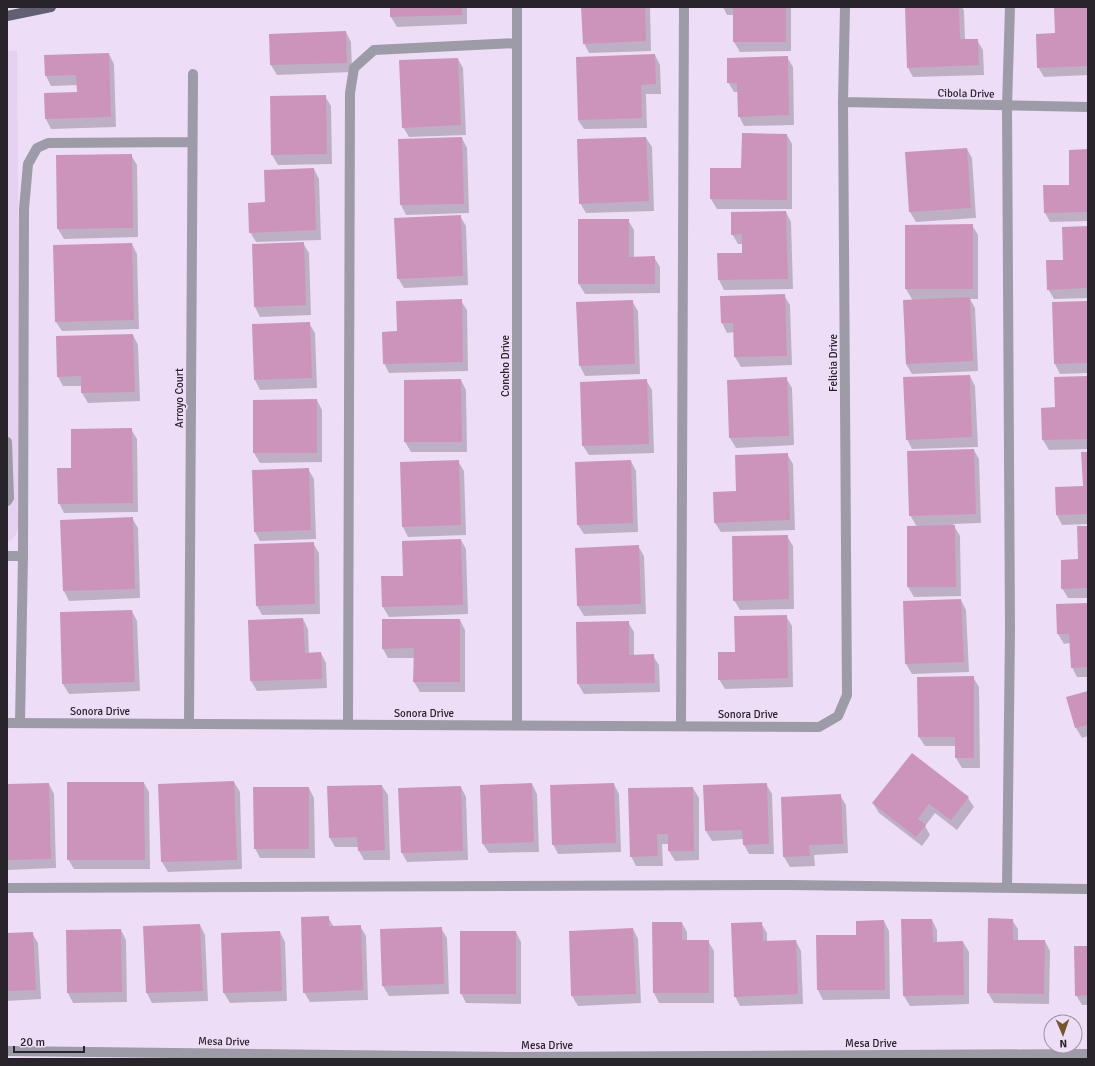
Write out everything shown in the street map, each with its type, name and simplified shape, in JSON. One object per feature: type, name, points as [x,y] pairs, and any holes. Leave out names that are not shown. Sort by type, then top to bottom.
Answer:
[{"type":"main road","points":[[7,16],[52,7]]},
{"type":"street","name":"Concho Drive","points":[[517,7],[517,726]]},
{"type":"street","points":[[682,726],[684,7]]},
{"type":"street","name":"Felicia Drive","points":[[838,716],[847,695],[843,102],[845,7]]},
{"type":"street","points":[[1007,888],[1011,499],[1007,106],[1010,7]]},
{"type":"street","points":[[348,724],[350,94],[354,68],[374,50],[517,43]]},
{"type":"street","name":"Arroyo Court","points":[[189,723],[193,74]]},
{"type":"street","name":"Cibola Drive","points":[[843,102],[1088,107]]},
{"type":"street","points":[[20,723],[23,556],[24,209],[28,164],[38,148],[48,143],[192,142]]},
{"type":"street","points":[[7,442],[9,498],[7,501]]},
{"type":"street","points":[[7,556],[23,556]]},
{"type":"street","name":"Sonora Drive","points":[[7,723],[819,727],[838,716]]},
{"type":"street","points":[[7,888],[790,885],[1088,889]]},
{"type":"street","name":"Mesa Drive","points":[[7,1051],[517,1058],[1088,1054]]},
{"type":"shaded area","points":[[17,50],[21,522],[14,538],[7,542],[7,51]]},
{"type":"building","points":[[390,7],[462,7],[462,15],[390,17]]},
{"type":"building","points":[[581,7],[645,7],[646,41],[583,44]]},
{"type":"building","points":[[733,7],[786,7],[786,42],[733,42]]},
{"type":"building","points":[[905,7],[959,7],[960,39],[978,39],[979,65],[907,68]]},
{"type":"building","points":[[1054,7],[1088,7],[1088,66],[1037,68],[1036,34],[1055,33]]},
{"type":"building","points":[[346,31],[347,63],[270,65],[269,34]]},
{"type":"building","points":[[109,53],[111,117],[45,119],[44,93],[77,92],[76,75],[45,76],[44,55]]},
{"type":"building","points":[[655,54],[656,84],[641,85],[642,118],[578,120],[576,57]]},
{"type":"building","points":[[788,56],[789,115],[738,117],[737,83],[727,83],[727,58]]},
{"type":"building","points":[[458,58],[461,125],[402,128],[399,60]]},
{"type":"building","points":[[326,95],[327,154],[271,155],[270,96]]},
{"type":"building","points":[[742,133],[787,134],[787,200],[710,199],[710,168],[741,168]]},
{"type":"building","points":[[462,137],[464,204],[400,205],[398,139]]},
{"type":"building","points":[[646,137],[649,201],[579,204],[577,139]]},
{"type":"building","points":[[967,148],[971,208],[909,212],[905,152]]},
{"type":"building","points":[[1088,149],[1088,212],[1044,213],[1043,185],[1069,185],[1069,150]]},
{"type":"building","points":[[132,154],[133,228],[57,229],[56,155]]},
{"type":"building","points":[[314,168],[316,230],[249,233],[248,203],[265,202],[264,170]]},
{"type":"building","points":[[786,211],[788,279],[718,280],[717,253],[742,253],[742,234],[731,235],[731,212]]},
{"type":"building","points":[[461,215],[463,276],[397,279],[394,218]]},
{"type":"building","points":[[578,219],[629,219],[629,257],[655,256],[655,284],[578,284]]},
{"type":"building","points":[[973,224],[973,289],[905,289],[905,225]]},
{"type":"building","points":[[1088,226],[1088,288],[1047,290],[1046,260],[1063,260],[1062,227]]},
{"type":"building","points":[[304,242],[306,305],[254,307],[252,244]]},
{"type":"building","points":[[132,243],[134,320],[55,322],[53,245]]},
{"type":"building","points":[[785,294],[787,356],[734,357],[733,323],[721,323],[720,296]]},
{"type":"building","points":[[970,297],[973,361],[906,364],[903,300]]},
{"type":"building","points":[[462,299],[463,362],[383,364],[382,332],[397,331],[396,301]]},
{"type":"building","points":[[633,300],[635,364],[579,366],[576,302]]},
{"type":"building","points":[[1088,301],[1088,363],[1054,364],[1052,302]]},
{"type":"building","points":[[310,322],[312,378],[254,380],[252,324]]},
{"type":"building","points":[[133,334],[135,392],[81,393],[81,376],[57,377],[56,336]]},
{"type":"building","points":[[970,375],[972,437],[906,440],[903,377]]},
{"type":"building","points":[[1088,376],[1088,439],[1042,440],[1041,408],[1055,407],[1054,377]]},
{"type":"building","points":[[787,377],[789,436],[729,438],[727,380]]},
{"type":"building","points":[[461,379],[462,442],[404,442],[404,380]]},
{"type":"building","points":[[647,379],[649,444],[582,446],[580,382]]},
{"type":"building","points":[[317,399],[317,453],[253,453],[253,400]]},
{"type":"building","points":[[132,428],[133,503],[58,504],[57,468],[71,468],[71,429]]},
{"type":"building","points":[[974,449],[976,514],[909,516],[907,451]]},
{"type":"building","points":[[1081,452],[1088,452],[1088,514],[1056,515],[1055,487],[1083,486]]},
{"type":"building","points":[[788,453],[790,520],[714,523],[713,492],[736,491],[735,455]]},
{"type":"building","points":[[459,460],[461,525],[402,527],[400,462]]},
{"type":"building","points":[[631,460],[633,523],[577,525],[575,462]]},
{"type":"building","points":[[309,468],[311,530],[254,532],[252,470]]},
{"type":"building","points":[[133,517],[135,589],[63,591],[60,520]]},
{"type":"building","points":[[955,525],[956,587],[907,587],[907,526]]},
{"type":"building","points":[[1077,526],[1088,526],[1088,588],[1061,589],[1061,560],[1078,559]]},
{"type":"building","points":[[788,535],[789,599],[733,601],[732,536]]},
{"type":"building","points":[[461,539],[463,605],[382,607],[381,576],[403,576],[402,541]]},
{"type":"building","points":[[314,542],[315,604],[256,606],[254,544]]},
{"type":"building","points":[[639,545],[641,604],[577,606],[575,548]]},
{"type":"building","points":[[961,599],[964,662],[905,664],[903,601]]},
{"type":"building","points":[[1088,603],[1088,667],[1071,668],[1069,634],[1057,634],[1056,604]]},
{"type":"building","points":[[132,610],[135,682],[62,684],[60,612]]},
{"type":"building","points":[[787,615],[788,678],[718,680],[718,652],[735,652],[734,616]]},
{"type":"building","points":[[303,618],[305,653],[321,652],[322,679],[250,681],[248,620]]},
{"type":"building","points":[[382,619],[460,619],[460,682],[413,682],[414,648],[382,649]]},
{"type":"building","points":[[629,621],[629,655],[654,654],[655,683],[577,684],[576,622]]},
{"type":"building","points":[[974,676],[974,758],[955,758],[955,737],[918,737],[917,677]]},
{"type":"building","points":[[1088,691],[1088,725],[1075,728],[1066,697]]},
{"type":"building","points":[[912,753],[969,797],[951,820],[929,804],[918,819],[926,825],[916,837],[872,803]]},
{"type":"building","points":[[234,781],[237,860],[161,862],[158,784]]},
{"type":"building","points":[[67,782],[144,782],[145,860],[67,860]]},
{"type":"building","points":[[49,783],[51,859],[7,860],[7,784]]},
{"type":"building","points":[[532,783],[534,842],[482,844],[480,785]]},
{"type":"building","points":[[614,783],[616,843],[552,845],[550,785]]},
{"type":"building","points":[[767,783],[769,844],[743,845],[742,830],[705,831],[703,785]]},
{"type":"building","points":[[382,785],[385,850],[358,851],[357,837],[329,838],[327,786]]},
{"type":"building","points":[[461,786],[463,851],[401,853],[398,788]]},
{"type":"building","points":[[253,787],[309,787],[309,849],[254,849]]},
{"type":"building","points":[[693,787],[694,851],[668,851],[668,834],[657,834],[658,856],[630,857],[628,788]]},
{"type":"building","points":[[841,794],[843,844],[809,845],[810,856],[783,857],[781,797]]},
{"type":"building","points":[[329,916],[329,926],[361,925],[363,990],[303,993],[301,917]]},
{"type":"building","points":[[988,918],[1013,919],[1013,940],[1045,940],[1044,994],[987,993]]},
{"type":"building","points":[[901,919],[932,919],[933,942],[963,941],[964,995],[903,996]]},
{"type":"building","points":[[884,920],[885,990],[817,990],[816,935],[856,935],[856,921]]},
{"type":"building","points":[[652,922],[682,922],[682,940],[709,940],[709,993],[653,993]]},
{"type":"building","points":[[762,922],[763,941],[796,940],[798,994],[734,997],[731,923]]},
{"type":"building","points":[[200,924],[203,991],[146,993],[143,926]]},
{"type":"building","points":[[442,927],[444,984],[382,986],[380,929]]},
{"type":"building","points":[[633,928],[636,994],[571,996],[569,931]]},
{"type":"building","points":[[121,929],[122,992],[67,993],[66,930]]},
{"type":"building","points":[[280,931],[282,991],[223,993],[221,933]]},
{"type":"building","points":[[460,931],[516,931],[516,994],[460,994]]},
{"type":"building","points":[[33,932],[36,990],[7,991],[7,933]]},
{"type":"building","points":[[1074,946],[1088,946],[1088,995],[1075,996]]}]
